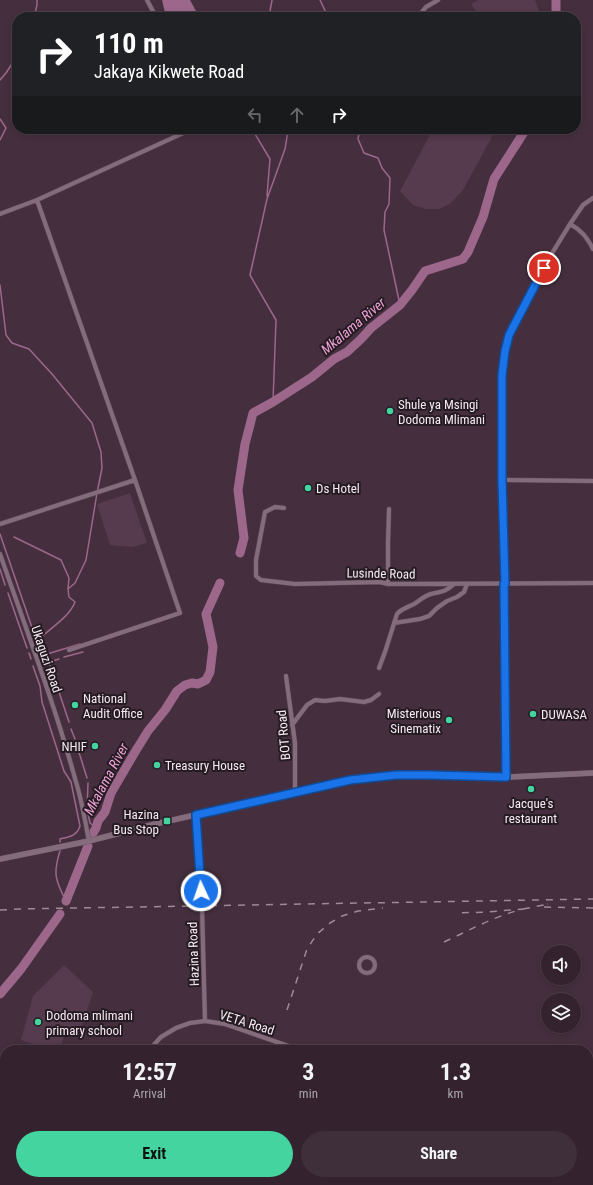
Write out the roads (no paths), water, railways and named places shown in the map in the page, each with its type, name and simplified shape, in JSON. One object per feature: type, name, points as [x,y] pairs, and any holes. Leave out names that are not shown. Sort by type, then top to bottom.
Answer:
[{"type":"main road","points":[[0,859],[89,841],[350,780],[396,775],[506,777],[593,773]]},
{"type":"street","points":[[147,0],[153,12]]},
{"type":"street","points":[[422,12],[426,7],[438,0]]},
{"type":"street","points":[[0,214],[37,200],[169,141],[180,134]]},
{"type":"street","points":[[506,777],[502,480],[502,375],[505,351],[509,335],[551,255],[583,205],[593,198]]},
{"type":"street","points":[[37,200],[180,613],[69,650]]},
{"type":"street","points":[[570,224],[579,229],[589,241],[593,250]]},
{"type":"street","points":[[0,524],[135,480]]},
{"type":"street","points":[[502,480],[593,481]]},
{"type":"street","name":"Lusinde Road","points":[[284,508],[274,507],[265,512],[256,560],[256,576],[261,580],[295,584],[380,582],[388,584],[593,583]]},
{"type":"street","points":[[388,584],[389,509]]},
{"type":"street","name":"Ukaguzi Road","points":[[0,554],[65,744],[77,783],[89,841]]},
{"type":"street","points":[[379,668],[397,614],[430,594],[447,590],[454,584]]},
{"type":"street","points":[[394,623],[429,616],[447,601],[464,592],[467,584]]},
{"type":"street","name":"BOT Road","points":[[286,676],[295,743],[295,793]]},
{"type":"street","points":[[292,725],[307,705],[315,700],[325,701],[340,699],[364,702],[371,700],[379,694]]},
{"type":"street","name":"Hazina Road","points":[[196,815],[202,906],[205,1021]]},
{"type":"street","name":"VETA Road","points":[[154,1045],[161,1037],[176,1028],[190,1023],[205,1021],[225,1024],[286,1045]]},
{"type":"waterway","points":[[35,12],[37,0]]},
{"type":"waterway","points":[[270,12],[272,0]]},
{"type":"waterway","points":[[320,0],[326,12]]},
{"type":"waterway","name":"Mkalama River","points":[[556,0],[556,12]]},
{"type":"waterway","points":[[0,80],[12,64]]},
{"type":"waterway","points":[[0,119],[6,128],[0,140]]},
{"type":"waterway","points":[[255,134],[270,159],[267,196]]},
{"type":"waterway","points":[[273,402],[276,320],[250,275],[267,199],[285,149],[288,134]]},
{"type":"waterway","points":[[359,134],[358,139],[364,153],[378,158],[382,168],[390,178],[389,204],[385,212],[384,230],[400,305]]},
{"type":"waterway","name":"Mkalama River","points":[[240,553],[244,538],[238,490],[245,444],[253,413],[312,377],[334,359],[347,352],[371,328],[400,305],[425,271],[463,259],[468,252],[483,217],[494,179],[523,134]]},
{"type":"waterway","points":[[0,285],[6,335],[12,343],[29,349],[52,374],[92,423],[101,452],[102,468],[86,560],[75,583],[68,589],[69,597],[75,602],[65,617],[40,638],[44,655]]},
{"type":"waterway","points":[[0,534],[38,645],[43,654]]},
{"type":"waterway","points":[[14,537],[61,560],[69,578],[68,589]]},
{"type":"waterway","points":[[0,569],[5,585]]},
{"type":"waterway","name":"Mkalama River","points":[[93,833],[98,821],[105,812],[111,793],[135,752],[148,731],[165,710],[177,691],[185,685],[192,683],[198,684],[206,680],[210,672],[213,647],[206,614],[220,583]]},
{"type":"waterway","points":[[8,593],[27,648]]},
{"type":"waterway","points":[[44,655],[80,644]]},
{"type":"waterway","points":[[64,657],[83,652]]},
{"type":"waterway","points":[[29,653],[31,659]]},
{"type":"waterway","points":[[53,677],[49,662],[59,659]]},
{"type":"waterway","points":[[33,666],[40,686],[42,702],[64,771],[71,782],[80,826],[75,834],[60,839],[60,842]]},
{"type":"waterway","points":[[56,683],[69,722]]},
{"type":"waterway","points":[[71,729],[75,739]]},
{"type":"waterway","points":[[77,746],[87,778]]},
{"type":"waterway","points":[[88,783],[87,809],[90,823],[96,828]]},
{"type":"waterway","name":"Mkalama River","points":[[66,901],[88,846]]},
{"type":"waterway","points":[[60,851],[56,865],[56,876],[57,882],[66,901]]},
{"type":"waterway","name":"Mkalama River","points":[[0,994],[21,969],[60,914]]},
{"type":"railway","points":[[0,910],[593,899]]},
{"type":"railway","points":[[523,909],[549,904],[547,904]]},
{"type":"railway","points":[[544,907],[593,908]]},
{"type":"railway","points":[[287,1010],[307,949],[317,934],[330,923],[342,916],[358,911],[383,908]]},
{"type":"railway","points":[[444,942],[493,919],[523,909],[458,913]]},
{"type":"place","name":"Shule ya Msingi Dodoma Mlimani","points":[[390,411]]},
{"type":"place","name":"Ds Hotel","points":[[308,488]]},
{"type":"place","name":"National Audit Office","points":[[75,705]]},
{"type":"place","name":"DUWASA","points":[[533,714]]},
{"type":"place","name":"Misterious Sinematix","points":[[449,720]]},
{"type":"place","name":"NHIF","points":[[95,746]]},
{"type":"place","name":"Treasury House","points":[[157,765]]},
{"type":"place","name":"Jacque's restaurant","points":[[531,789]]},
{"type":"place","name":"Hazina Bus Stop","points":[[167,821]]},
{"type":"place","name":"Dodoma mlimani primary school","points":[[38,1022]]}]
